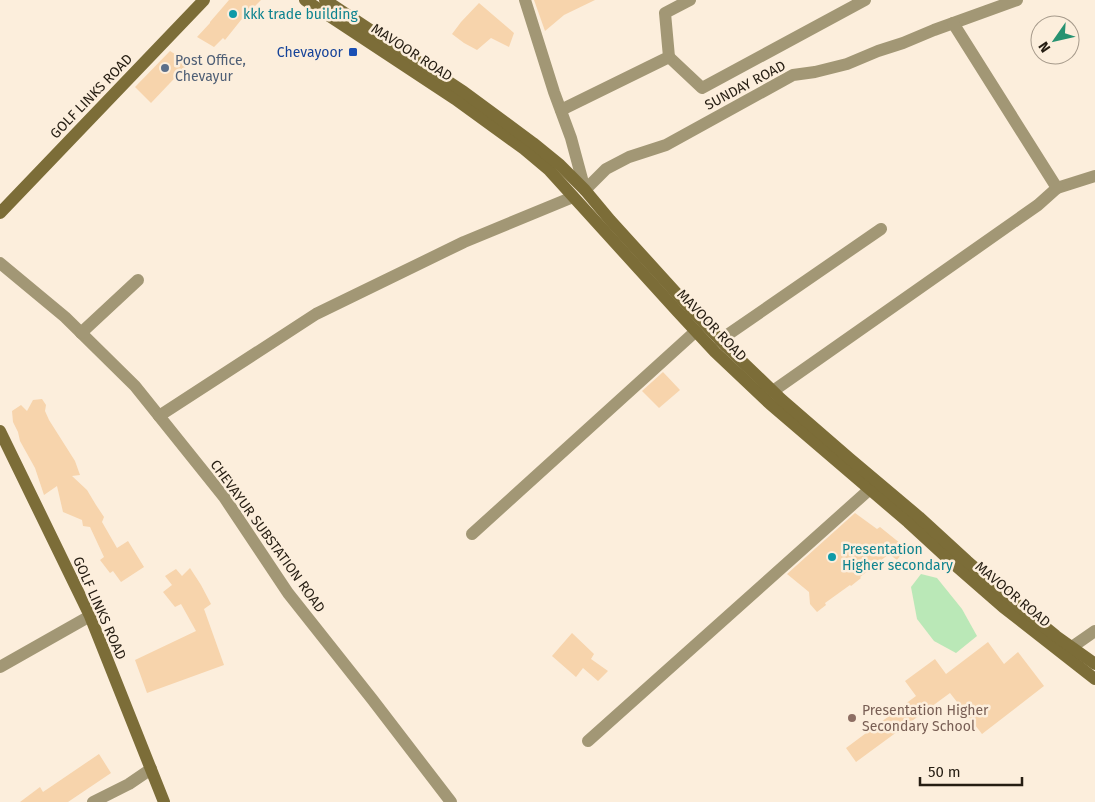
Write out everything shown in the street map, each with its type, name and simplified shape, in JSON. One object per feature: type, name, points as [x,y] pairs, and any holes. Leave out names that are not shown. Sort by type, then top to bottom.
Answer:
[{"type":"main road","name":"GOLF LINKS ROAD","points":[[0,213],[204,0]]},
{"type":"main road","name":"MAVOOR ROAD","points":[[305,0],[455,99],[549,170],[696,331],[770,404],[870,489],[1003,607],[1095,679]]},
{"type":"main road","name":"MAVOOR ROAD","points":[[325,0],[464,92],[560,165],[585,190],[616,227],[720,340],[773,391],[1013,601],[1095,664]]},
{"type":"main road","name":"GOLF LINKS ROAD","points":[[0,431],[90,616],[164,802]]},
{"type":"street","points":[[525,0],[571,138],[585,190]]},
{"type":"street","points":[[690,0],[665,13],[669,57],[702,88],[865,0]]},
{"type":"street","name":"SUNDAY ROAD","points":[[585,190],[606,169],[630,157],[666,145],[792,74],[815,72],[847,64],[878,50],[903,43],[1016,0]]},
{"type":"street","points":[[953,23],[1057,188]]},
{"type":"street","points":[[561,110],[669,57]]},
{"type":"street","points":[[773,391],[1038,205],[1057,188],[1095,176]]},
{"type":"street","points":[[159,416],[316,314],[464,242],[573,197]]},
{"type":"street","points":[[720,340],[881,229]]},
{"type":"street","name":"CHEVAYUR SUBSTATION ROAD","points":[[0,263],[65,317],[134,386],[224,496],[288,593],[451,802]]},
{"type":"street","points":[[81,333],[138,280]]},
{"type":"street","points":[[472,534],[696,331]]},
{"type":"street","points":[[588,741],[870,489]]},
{"type":"street","points":[[0,667],[90,616]]},
{"type":"street","points":[[1072,647],[1095,631]]},
{"type":"street","points":[[93,802],[128,784],[151,769]]},
{"type":"green space","points":[[921,574],[937,578],[962,609],[977,636],[956,653],[934,641],[917,619],[911,587]]},
{"type":"building","name":"kkk trade building","points":[[229,0],[261,0],[225,40],[223,38],[214,47],[197,37]]},
{"type":"building","points":[[534,0],[595,0],[564,15],[545,31]]},
{"type":"building","points":[[479,3],[514,33],[509,47],[491,38],[477,50],[452,34]]},
{"type":"building","points":[[170,51],[189,63],[151,103],[135,87]]},
{"type":"building","points":[[663,372],[680,390],[659,408],[642,391]]},
{"type":"building","points":[[42,399],[46,405],[45,411],[49,420],[75,461],[80,475],[72,476],[87,490],[104,517],[102,522],[117,548],[128,541],[144,567],[121,582],[113,571],[110,573],[100,560],[104,557],[90,527],[83,526],[82,520],[63,512],[57,486],[44,495],[35,468],[20,441],[13,422],[12,411],[21,405],[27,411],[33,400]]},
{"type":"building","name":"Presentation Higher secondary","points":[[855,513],[877,529],[880,527],[906,548],[897,560],[889,554],[851,586],[825,603],[826,605],[817,612],[810,604],[809,592],[787,574]]},
{"type":"building","points":[[190,568],[211,604],[204,609],[224,665],[147,693],[135,660],[196,631],[181,604],[175,607],[163,592],[172,585],[165,576],[176,569],[182,576]]},
{"type":"building","points":[[572,633],[594,654],[591,659],[608,671],[598,681],[583,668],[576,677],[552,656]]},
{"type":"building","points":[[988,642],[1004,664],[1018,652],[1044,686],[982,734],[950,693],[856,762],[846,748],[916,696],[905,681],[935,659],[946,674]]},
{"type":"building","points":[[99,754],[111,773],[68,802],[20,802],[40,787],[43,792]]},
{"type":"place","name":"kkk trade building","points":[[233,14]]},
{"type":"place","name":"Chevayoor","points":[[353,52]]},
{"type":"place","name":"Post Office, Chevayur","points":[[165,68]]},
{"type":"place","name":"Presentation Higher secondary","points":[[832,557]]},
{"type":"place","name":"Presentation Higher Secondary School","points":[[852,718]]}]
